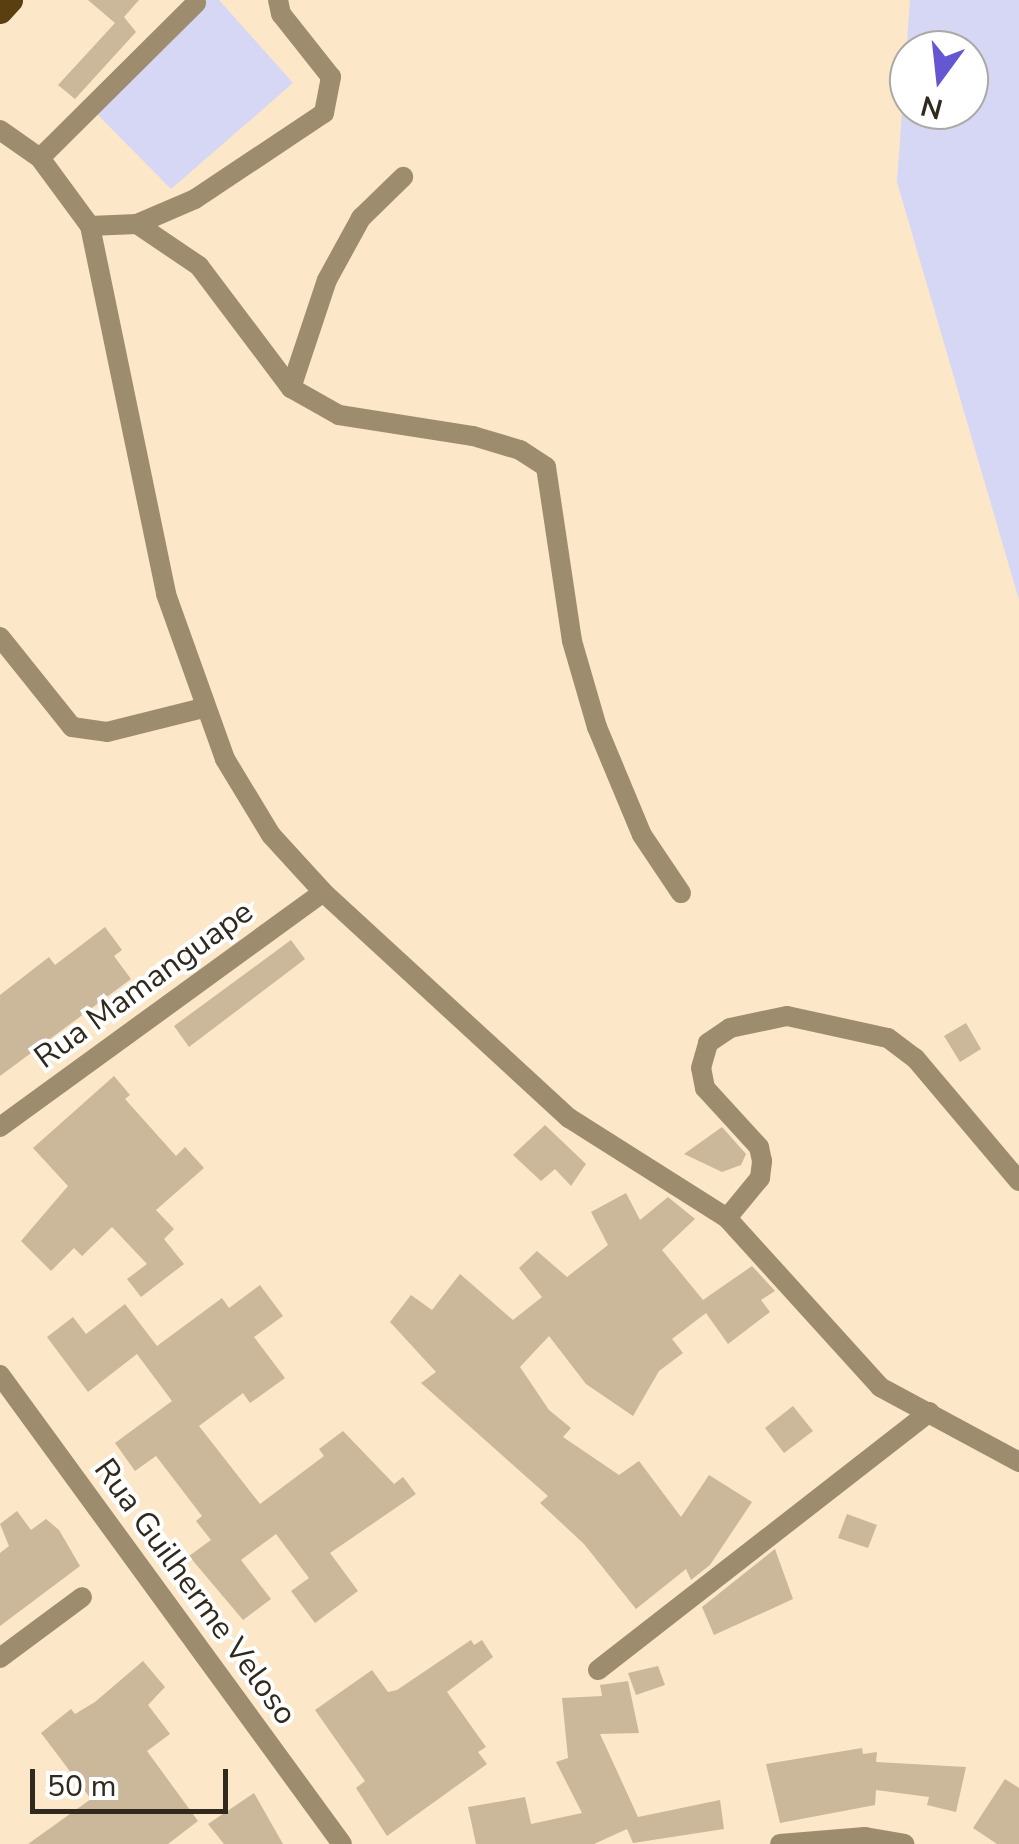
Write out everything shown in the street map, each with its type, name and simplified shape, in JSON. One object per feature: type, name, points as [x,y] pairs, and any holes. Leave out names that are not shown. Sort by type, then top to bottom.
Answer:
[{"type":"main road","points":[[0,11],[10,0]]},
{"type":"street","points":[[90,226],[137,224],[195,199],[324,113],[331,77],[281,14],[278,0]]},
{"type":"street","points":[[40,158],[196,4]]},
{"type":"street","points":[[0,130],[40,158],[90,226],[129,436],[166,594],[224,760],[271,835],[323,892],[569,1118],[727,1218],[768,1258],[849,1359],[880,1387],[1019,1462]]},
{"type":"street","points":[[291,388],[327,280],[361,218],[403,177]]},
{"type":"street","points":[[137,224],[199,266],[291,388],[339,416],[474,436],[520,450],[546,467],[572,640],[596,728],[642,835],[682,893]]},
{"type":"street","points":[[0,637],[72,727],[107,732],[203,708]]},
{"type":"street","name":"Rua Mamanguape","points":[[0,1127],[323,892]]},
{"type":"street","points":[[727,1218],[760,1178],[762,1161],[759,1147],[706,1088],[701,1068],[708,1043],[730,1028],[787,1016],[888,1038],[915,1058],[1019,1181]]},
{"type":"street","name":"Rua Guilherme Veloso","points":[[0,1375],[342,1844]]},
{"type":"street","points":[[598,1670],[929,1412]]},
{"type":"street","points":[[0,1658],[82,1598]]},
{"type":"street","points":[[780,1844],[865,1836],[904,1844]]},
{"type":"shaded area","points":[[206,0],[219,0],[293,83],[171,189],[95,112]]},
{"type":"shaded area","points":[[910,0],[1019,0],[1019,600],[897,182],[901,130],[989,130],[989,30],[908,30]]},
{"type":"building","points":[[88,0],[139,0],[124,17],[136,32],[75,99],[58,85],[115,23]]},
{"type":"building","points":[[105,927],[122,950],[114,956],[131,979],[0,1076],[0,995],[49,957],[55,965]]},
{"type":"building","points":[[291,940],[305,959],[189,1047],[174,1026]]},
{"type":"building","points":[[966,1023],[981,1049],[960,1062],[944,1036]]},
{"type":"building","points":[[114,1076],[130,1095],[125,1099],[176,1156],[185,1147],[204,1168],[156,1210],[174,1229],[164,1239],[184,1264],[141,1297],[127,1279],[147,1264],[112,1227],[82,1256],[74,1248],[51,1271],[21,1241],[68,1186],[33,1148]]},
{"type":"building","points":[[545,1125],[586,1164],[571,1186],[555,1169],[541,1181],[513,1155]]},
{"type":"building","points":[[722,1127],[746,1154],[741,1165],[722,1172],[684,1154]]},
{"type":"building","points":[[626,1193],[640,1220],[668,1197],[695,1219],[662,1250],[703,1300],[752,1266],[775,1291],[761,1300],[770,1312],[728,1344],[706,1313],[672,1339],[683,1353],[659,1371],[633,1416],[586,1384],[549,1336],[520,1367],[549,1410],[571,1428],[563,1437],[619,1475],[639,1461],[681,1517],[709,1475],[752,1502],[710,1565],[691,1580],[686,1569],[636,1609],[584,1544],[540,1503],[548,1496],[421,1383],[436,1372],[390,1322],[411,1295],[432,1310],[460,1274],[513,1320],[542,1297],[519,1268],[537,1251],[567,1277],[608,1245],[591,1212]]},
{"type":"building","points":[[260,1285],[283,1316],[254,1337],[285,1378],[250,1403],[243,1393],[199,1426],[260,1504],[324,1456],[319,1449],[343,1431],[394,1484],[403,1477],[416,1494],[330,1553],[358,1591],[315,1623],[291,1591],[309,1578],[276,1534],[241,1560],[271,1599],[243,1620],[189,1556],[211,1540],[196,1521],[202,1516],[156,1456],[135,1471],[115,1443],[172,1401],[137,1354],[88,1392],[47,1337],[73,1317],[86,1334],[125,1304],[157,1346],[222,1298],[229,1308]]},
{"type":"building","points":[[793,1406],[813,1431],[784,1453],[765,1428]]},
{"type":"building","points":[[17,1511],[31,1530],[46,1519],[59,1530],[80,1566],[0,1626],[0,1553],[9,1546],[0,1524]]},
{"type":"building","points":[[847,1514],[877,1525],[868,1548],[838,1538]]},
{"type":"building","points":[[775,1549],[793,1599],[714,1635],[702,1607]]},
{"type":"building","points":[[471,1640],[474,1645],[482,1640],[493,1657],[447,1692],[486,1747],[478,1752],[487,1764],[387,1836],[356,1788],[365,1781],[315,1710],[372,1670],[388,1692],[397,1690]]},
{"type":"building","points":[[143,1661],[165,1687],[148,1705],[170,1734],[147,1751],[198,1821],[168,1844],[28,1844],[91,1799],[41,1733],[71,1709],[75,1714],[95,1702]]},
{"type":"building","points":[[658,1666],[665,1685],[636,1695],[628,1673]]},
{"type":"building","points":[[628,1681],[639,1733],[600,1734],[638,1817],[720,1800],[724,1829],[633,1843],[627,1829],[594,1844],[476,1844],[468,1807],[525,1797],[531,1824],[582,1813],[556,1762],[568,1758],[562,1698],[602,1696],[600,1685]]},
{"type":"building","points":[[862,1748],[863,1754],[877,1752],[876,1762],[966,1767],[956,1812],[927,1805],[929,1797],[876,1790],[875,1805],[780,1823],[766,1764]]},
{"type":"building","points":[[1005,1779],[1019,1788],[1019,1844],[997,1844],[973,1828]]},
{"type":"building","points":[[254,1793],[283,1844],[224,1844],[208,1824]]}]
